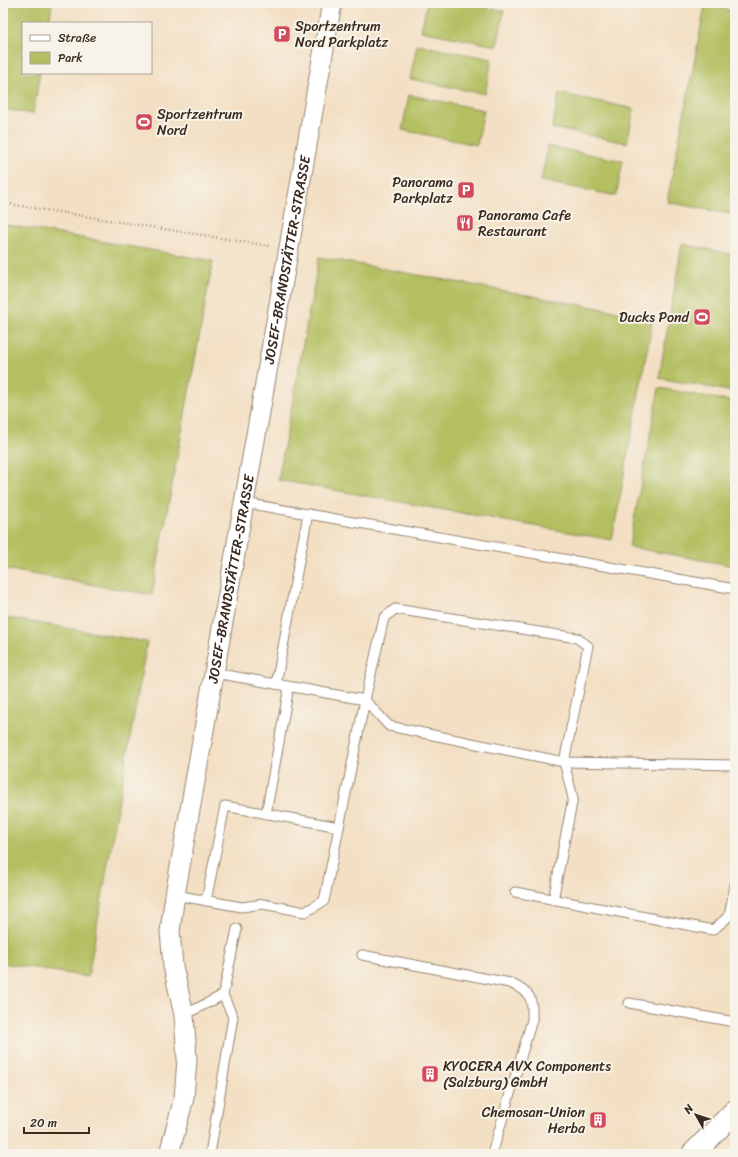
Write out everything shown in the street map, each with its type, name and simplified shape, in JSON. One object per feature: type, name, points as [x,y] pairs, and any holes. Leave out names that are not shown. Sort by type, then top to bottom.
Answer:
[{"type":"street","name":"JOSEF-BRANDSTÄTTER-STRASSE","points":[[169,1154],[184,1098],[187,1059],[184,1015],[173,966],[170,931],[175,895],[245,503],[287,249],[332,3]]},
{"type":"street","points":[[693,1154],[735,1111]]},
{"type":"lane","points":[[245,503],[735,589]]},
{"type":"lane","points":[[276,684],[308,514]]},
{"type":"lane","points":[[175,895],[242,908],[263,904],[305,912],[324,901],[365,700],[384,618],[395,609],[577,638],[588,646],[564,762],[574,798],[553,900]]},
{"type":"lane","points":[[215,673],[365,700],[389,726],[564,762],[735,765]]},
{"type":"lane","points":[[266,814],[290,686]]},
{"type":"lane","points":[[206,901],[225,806],[339,827]]},
{"type":"lane","points":[[515,892],[713,930],[729,916],[735,885]]},
{"type":"lane","points":[[210,1154],[233,1017],[223,995],[237,929]]},
{"type":"lane","points":[[362,955],[510,983],[525,990],[533,1001],[532,1020],[492,1154]]},
{"type":"lane","points":[[184,1015],[223,995]]},
{"type":"lane","points":[[629,1003],[735,1022]]},
{"type":"path","points":[[3,203],[287,249]]},
{"type":"green space","points":[[3,3],[52,3],[49,22],[22,22],[22,74],[40,74],[33,114],[3,109]]},
{"type":"green space","points":[[427,3],[461,3],[504,11],[497,46],[421,31]]},
{"type":"green space","points":[[705,6],[735,11],[735,215],[667,202]]},
{"type":"green space","points":[[417,45],[492,59],[485,94],[410,79]]},
{"type":"green space","points":[[559,93],[634,109],[627,143],[552,128]]},
{"type":"green space","points":[[409,95],[484,110],[477,145],[402,130]]},
{"type":"green space","points":[[548,146],[623,161],[616,196],[541,181]]},
{"type":"green space","points":[[3,224],[213,261],[152,595],[3,569]]},
{"type":"green space","name":"Ducks Pond","points":[[682,244],[735,255],[735,392],[659,378]]},
{"type":"green space","points":[[319,257],[653,318],[612,540],[278,480]]},
{"type":"green space","points":[[659,388],[735,402],[735,566],[629,547]]},
{"type":"green space","points":[[3,617],[147,642],[88,977],[3,963]]},
{"type":"place","name":"Sportzentrum Nord Parkplatz","points":[[282,34]]},
{"type":"place","name":"Sportzentrum Nord","points":[[144,122]]},
{"type":"place","name":"Panorama Parkplatz","points":[[466,190]]},
{"type":"place","name":"Panorama Cafe Restaurant","points":[[465,223]]},
{"type":"place","name":"Ducks Pond","points":[[702,317]]},
{"type":"place","name":"KYOCERA AVX Components (Salzburg) GmbH","points":[[430,1074]]},
{"type":"place","name":"Chemosan-Union Herba","points":[[598,1120]]}]
